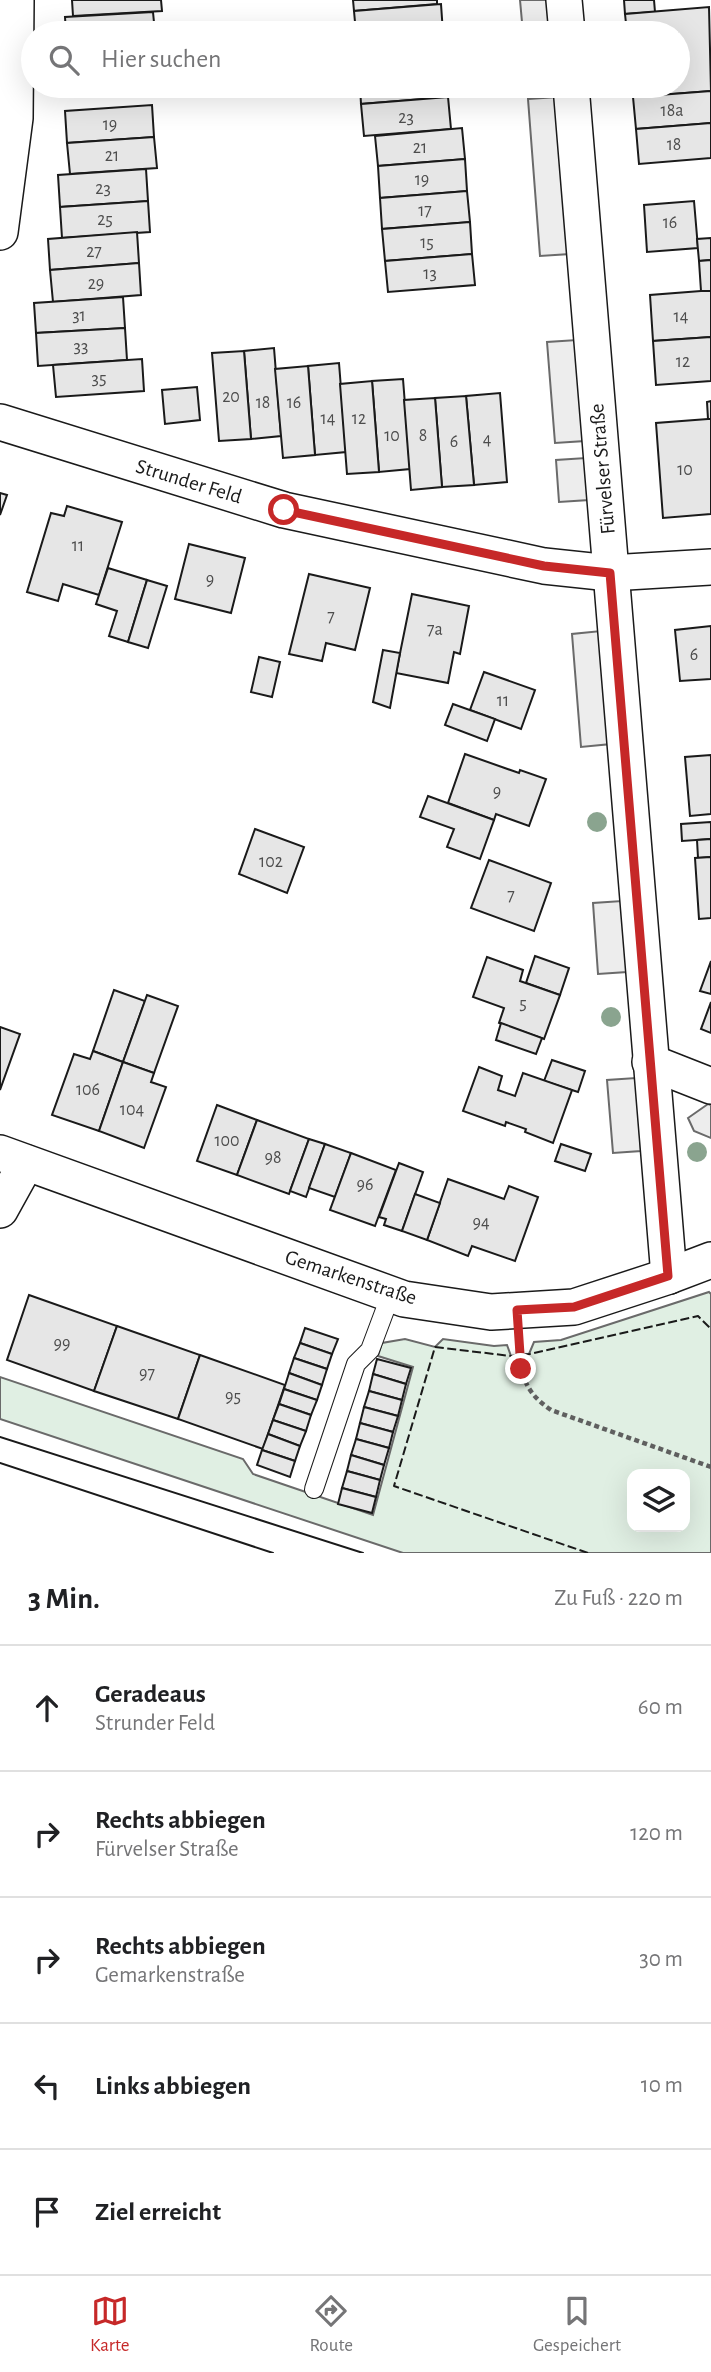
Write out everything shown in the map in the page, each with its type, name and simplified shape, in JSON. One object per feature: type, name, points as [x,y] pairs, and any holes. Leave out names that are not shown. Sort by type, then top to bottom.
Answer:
[{"type":"street","points":[[0,232],[15,118],[16,0]]},
{"type":"street","points":[[564,0],[566,21]]},
{"type":"street","name":"Fürvelser Straße","points":[[572,98],[668,1276]]},
{"type":"street","name":"Strunder Feld","points":[[0,422],[284,510],[544,566],[610,573],[711,567]]},
{"type":"street","points":[[650,1062],[711,1086]]},
{"type":"street","points":[[0,1210],[13,1158]]},
{"type":"street","name":"Gemarkenstraße","points":[[13,1158],[404,1299],[491,1312],[574,1307],[711,1260]]},
{"type":"lane","points":[[314,1489],[356,1364],[370,1350],[391,1294]]},
{"type":"path","points":[[517,1310],[521,1369],[535,1400],[551,1410],[711,1466]]},
{"type":"green space","points":[[709,1292],[711,1294],[711,1553],[403,1553],[0,1419],[0,1377],[243,1459],[253,1474],[373,1515],[413,1367],[378,1356],[382,1343],[405,1339],[435,1347],[443,1339],[494,1346],[507,1345],[511,1356],[529,1354],[534,1342],[561,1340]]},
{"type":"shaded area","points":[[520,0],[550,0],[551,21],[522,21]]},
{"type":"shaded area","points":[[558,98],[570,254],[540,256],[528,99]]},
{"type":"shaded area","points":[[577,340],[585,441],[555,443],[547,342]]},
{"type":"shaded area","points":[[586,458],[589,500],[559,502],[556,460]]},
{"type":"shaded area","points":[[601,631],[611,744],[581,747],[572,634]]},
{"type":"shaded area","points":[[622,901],[627,972],[598,974],[593,903]]},
{"type":"shaded area","points":[[636,1078],[641,1151],[613,1153],[607,1080]]},
{"type":"shaded area","points":[[708,1104],[711,1105],[711,1138],[694,1131],[688,1118]]},
{"type":"building","points":[[72,0],[161,0],[162,11],[73,16]]},
{"type":"building","points":[[353,0],[437,0],[437,4],[354,11]]},
{"type":"building","points":[[624,0],[654,0],[655,12],[625,14]]},
{"type":"building","points":[[441,4],[442,21],[355,21],[354,11]]},
{"type":"building","points":[[709,7],[711,91],[690,93],[690,21],[626,21],[625,14]]},
{"type":"building","points":[[153,12],[154,21],[65,21],[65,17]]},
{"type":"building","points":[[711,91],[711,123],[636,129],[633,98],[690,98],[690,93]]},
{"type":"building","points":[[361,98],[436,98],[361,104]]},
{"type":"building","points":[[448,98],[451,129],[364,136],[361,104]]},
{"type":"building","points":[[152,105],[154,137],[67,143],[65,111]]},
{"type":"building","points":[[711,123],[711,158],[639,164],[636,129]]},
{"type":"building","points":[[462,128],[465,159],[378,166],[375,136]]},
{"type":"building","points":[[154,137],[157,168],[70,174],[67,143]]},
{"type":"building","points":[[465,159],[467,191],[380,198],[378,166]]},
{"type":"building","points":[[146,169],[148,201],[60,207],[58,175]]},
{"type":"building","points":[[467,191],[470,222],[382,229],[380,198]]},
{"type":"building","points":[[148,201],[150,232],[62,238],[60,207]]},
{"type":"building","points":[[694,201],[698,248],[647,252],[644,205]]},
{"type":"building","points":[[470,222],[472,254],[385,261],[382,229]]},
{"type":"building","points":[[137,232],[139,263],[50,270],[48,239]]},
{"type":"building","points":[[711,238],[711,260],[699,261],[697,239]]},
{"type":"building","points":[[472,254],[475,285],[388,292],[385,261]]},
{"type":"building","points":[[711,260],[711,291],[701,291],[699,261]]},
{"type":"building","points":[[139,263],[141,295],[53,302],[50,270]]},
{"type":"building","points":[[711,291],[711,337],[653,341],[650,295]]},
{"type":"building","points":[[123,297],[125,328],[36,333],[34,303]]},
{"type":"building","points":[[125,328],[127,360],[38,366],[36,333]]},
{"type":"building","points":[[711,337],[711,381],[656,385],[653,341]]},
{"type":"building","points":[[274,348],[281,436],[251,439],[244,351]]},
{"type":"building","points":[[244,351],[251,439],[219,441],[212,353]]},
{"type":"building","points":[[142,359],[144,391],[56,397],[53,365]]},
{"type":"building","points":[[339,363],[346,452],[315,455],[308,366]]},
{"type":"building","points":[[308,366],[315,455],[283,458],[275,369]]},
{"type":"building","points":[[403,379],[410,469],[379,472],[372,381]]},
{"type":"building","points":[[372,381],[379,472],[347,474],[340,384]]},
{"type":"building","points":[[197,387],[200,420],[165,424],[162,390]]},
{"type":"building","points":[[500,393],[507,482],[474,485],[466,396]]},
{"type":"building","points":[[466,396],[474,485],[442,487],[435,398]]},
{"type":"building","points":[[435,398],[442,487],[411,490],[404,400]]},
{"type":"building","points":[[711,401],[711,419],[708,419],[707,402]]},
{"type":"building","points":[[711,419],[711,514],[663,518],[656,423]]},
{"type":"building","points":[[0,493],[7,495],[0,515]]},
{"type":"building","points":[[67,506],[122,522],[99,595],[63,584],[58,601],[27,592],[51,513],[64,516]]},
{"type":"building","points":[[189,544],[245,558],[231,613],[175,599]]},
{"type":"building","points":[[108,568],[147,580],[128,642],[109,636],[117,611],[96,604]]},
{"type":"building","points":[[309,574],[370,588],[355,650],[326,643],[322,661],[289,654]]},
{"type":"building","points":[[147,580],[167,586],[148,648],[128,642]]},
{"type":"building","points":[[412,594],[469,606],[460,654],[454,652],[448,683],[396,673]]},
{"type":"building","points":[[711,626],[711,679],[680,681],[675,630]]},
{"type":"building","points":[[383,650],[400,653],[390,708],[373,702]]},
{"type":"building","points":[[259,657],[280,662],[272,697],[251,692]]},
{"type":"building","points":[[484,672],[535,690],[521,729],[470,710]]},
{"type":"building","points":[[453,704],[495,719],[487,741],[445,725]]},
{"type":"building","points":[[465,754],[519,773],[520,770],[546,779],[529,826],[496,814],[494,820],[448,803]]},
{"type":"building","points":[[711,755],[711,814],[690,816],[685,757]]},
{"type":"building","points":[[428,796],[494,820],[480,859],[447,847],[454,829],[420,817]]},
{"type":"building","points":[[711,822],[711,839],[682,841],[681,824]]},
{"type":"building","points":[[255,829],[304,847],[287,893],[239,874]]},
{"type":"building","points":[[711,839],[711,857],[698,858],[697,840]]},
{"type":"building","points":[[711,857],[711,918],[699,919],[695,858]]},
{"type":"building","points":[[489,860],[551,883],[534,931],[471,908]]},
{"type":"building","points":[[535,956],[569,968],[560,995],[526,983]]},
{"type":"building","points":[[487,957],[523,970],[520,981],[560,995],[544,1039],[499,1023],[504,1008],[473,997]]},
{"type":"building","points":[[711,961],[711,994],[700,991]]},
{"type":"building","points":[[114,990],[145,1001],[123,1062],[93,1051]]},
{"type":"building","points":[[147,995],[178,1006],[154,1073],[123,1062]]},
{"type":"building","points":[[711,1002],[711,1033],[701,1029]]},
{"type":"building","points":[[501,1023],[542,1038],[536,1054],[496,1040]]},
{"type":"building","points":[[0,1027],[20,1034],[0,1090]]},
{"type":"building","points":[[93,1051],[123,1062],[99,1131],[52,1115],[74,1054],[90,1059]]},
{"type":"building","points":[[552,1060],[585,1071],[578,1092],[544,1081]]},
{"type":"building","points":[[123,1062],[154,1073],[151,1082],[166,1087],[144,1148],[99,1131]]},
{"type":"building","points":[[479,1067],[502,1076],[498,1090],[515,1096],[523,1073],[572,1090],[553,1143],[525,1132],[526,1129],[506,1122],[505,1126],[463,1111]]},
{"type":"building","points":[[217,1105],[257,1120],[237,1175],[197,1161]]},
{"type":"building","points":[[257,1120],[309,1139],[289,1194],[237,1175]]},
{"type":"building","points":[[309,1139],[325,1144],[306,1197],[290,1191]]},
{"type":"building","points":[[325,1144],[351,1153],[335,1197],[309,1188]]},
{"type":"building","points":[[561,1144],[591,1154],[585,1171],[555,1161]]},
{"type":"building","points":[[351,1153],[396,1170],[375,1226],[330,1210]]},
{"type":"building","points":[[399,1163],[423,1172],[402,1231],[384,1225],[386,1219],[379,1217]]},
{"type":"building","points":[[448,1179],[504,1199],[509,1186],[538,1197],[515,1261],[472,1246],[468,1256],[427,1240]]},
{"type":"building","points":[[415,1194],[440,1203],[427,1240],[402,1231]]},
{"type":"building","points":[[29,1295],[117,1326],[94,1391],[7,1360]]},
{"type":"building","points":[[117,1326],[200,1355],[178,1419],[94,1391]]},
{"type":"building","points":[[305,1328],[338,1339],[332,1354],[300,1343]]},
{"type":"building","points":[[300,1343],[332,1354],[327,1369],[294,1358]]},
{"type":"building","points":[[200,1355],[285,1385],[263,1449],[178,1419]]},
{"type":"building","points":[[294,1358],[327,1369],[322,1385],[289,1373]]},
{"type":"building","points":[[377,1359],[411,1368],[406,1384],[373,1374]]},
{"type":"building","points":[[289,1373],[322,1385],[317,1400],[284,1389]]},
{"type":"building","points":[[373,1374],[406,1384],[402,1400],[369,1391]]},
{"type":"building","points":[[284,1389],[317,1400],[311,1415],[279,1404]]},
{"type":"building","points":[[369,1391],[402,1400],[398,1416],[364,1407]]},
{"type":"building","points":[[279,1404],[311,1415],[306,1431],[273,1420]]},
{"type":"building","points":[[364,1407],[398,1416],[393,1432],[360,1423]]},
{"type":"building","points":[[273,1420],[306,1431],[300,1446],[268,1434]]},
{"type":"building","points":[[360,1423],[393,1432],[389,1448],[356,1439]]},
{"type":"building","points":[[268,1434],[300,1446],[295,1461],[262,1450]]},
{"type":"building","points":[[356,1439],[389,1448],[384,1465],[351,1455]]},
{"type":"building","points":[[262,1450],[295,1461],[290,1477],[257,1465]]},
{"type":"building","points":[[351,1455],[384,1465],[380,1480],[347,1471]]},
{"type":"building","points":[[347,1471],[380,1480],[376,1497],[342,1488]]},
{"type":"building","points":[[342,1488],[376,1497],[372,1513],[338,1504]]},
{"type":"tram line","points":[[0,1437],[363,1553]]},
{"type":"tram line","points":[[0,1463],[273,1553]]},
{"type":"fence","points":[[588,1553],[394,1486],[435,1347],[511,1356],[698,1316],[711,1329]]},
{"type":"route","points":[[284,510],[544,566],[610,573],[668,1276],[574,1307],[517,1310],[521,1369]]}]
